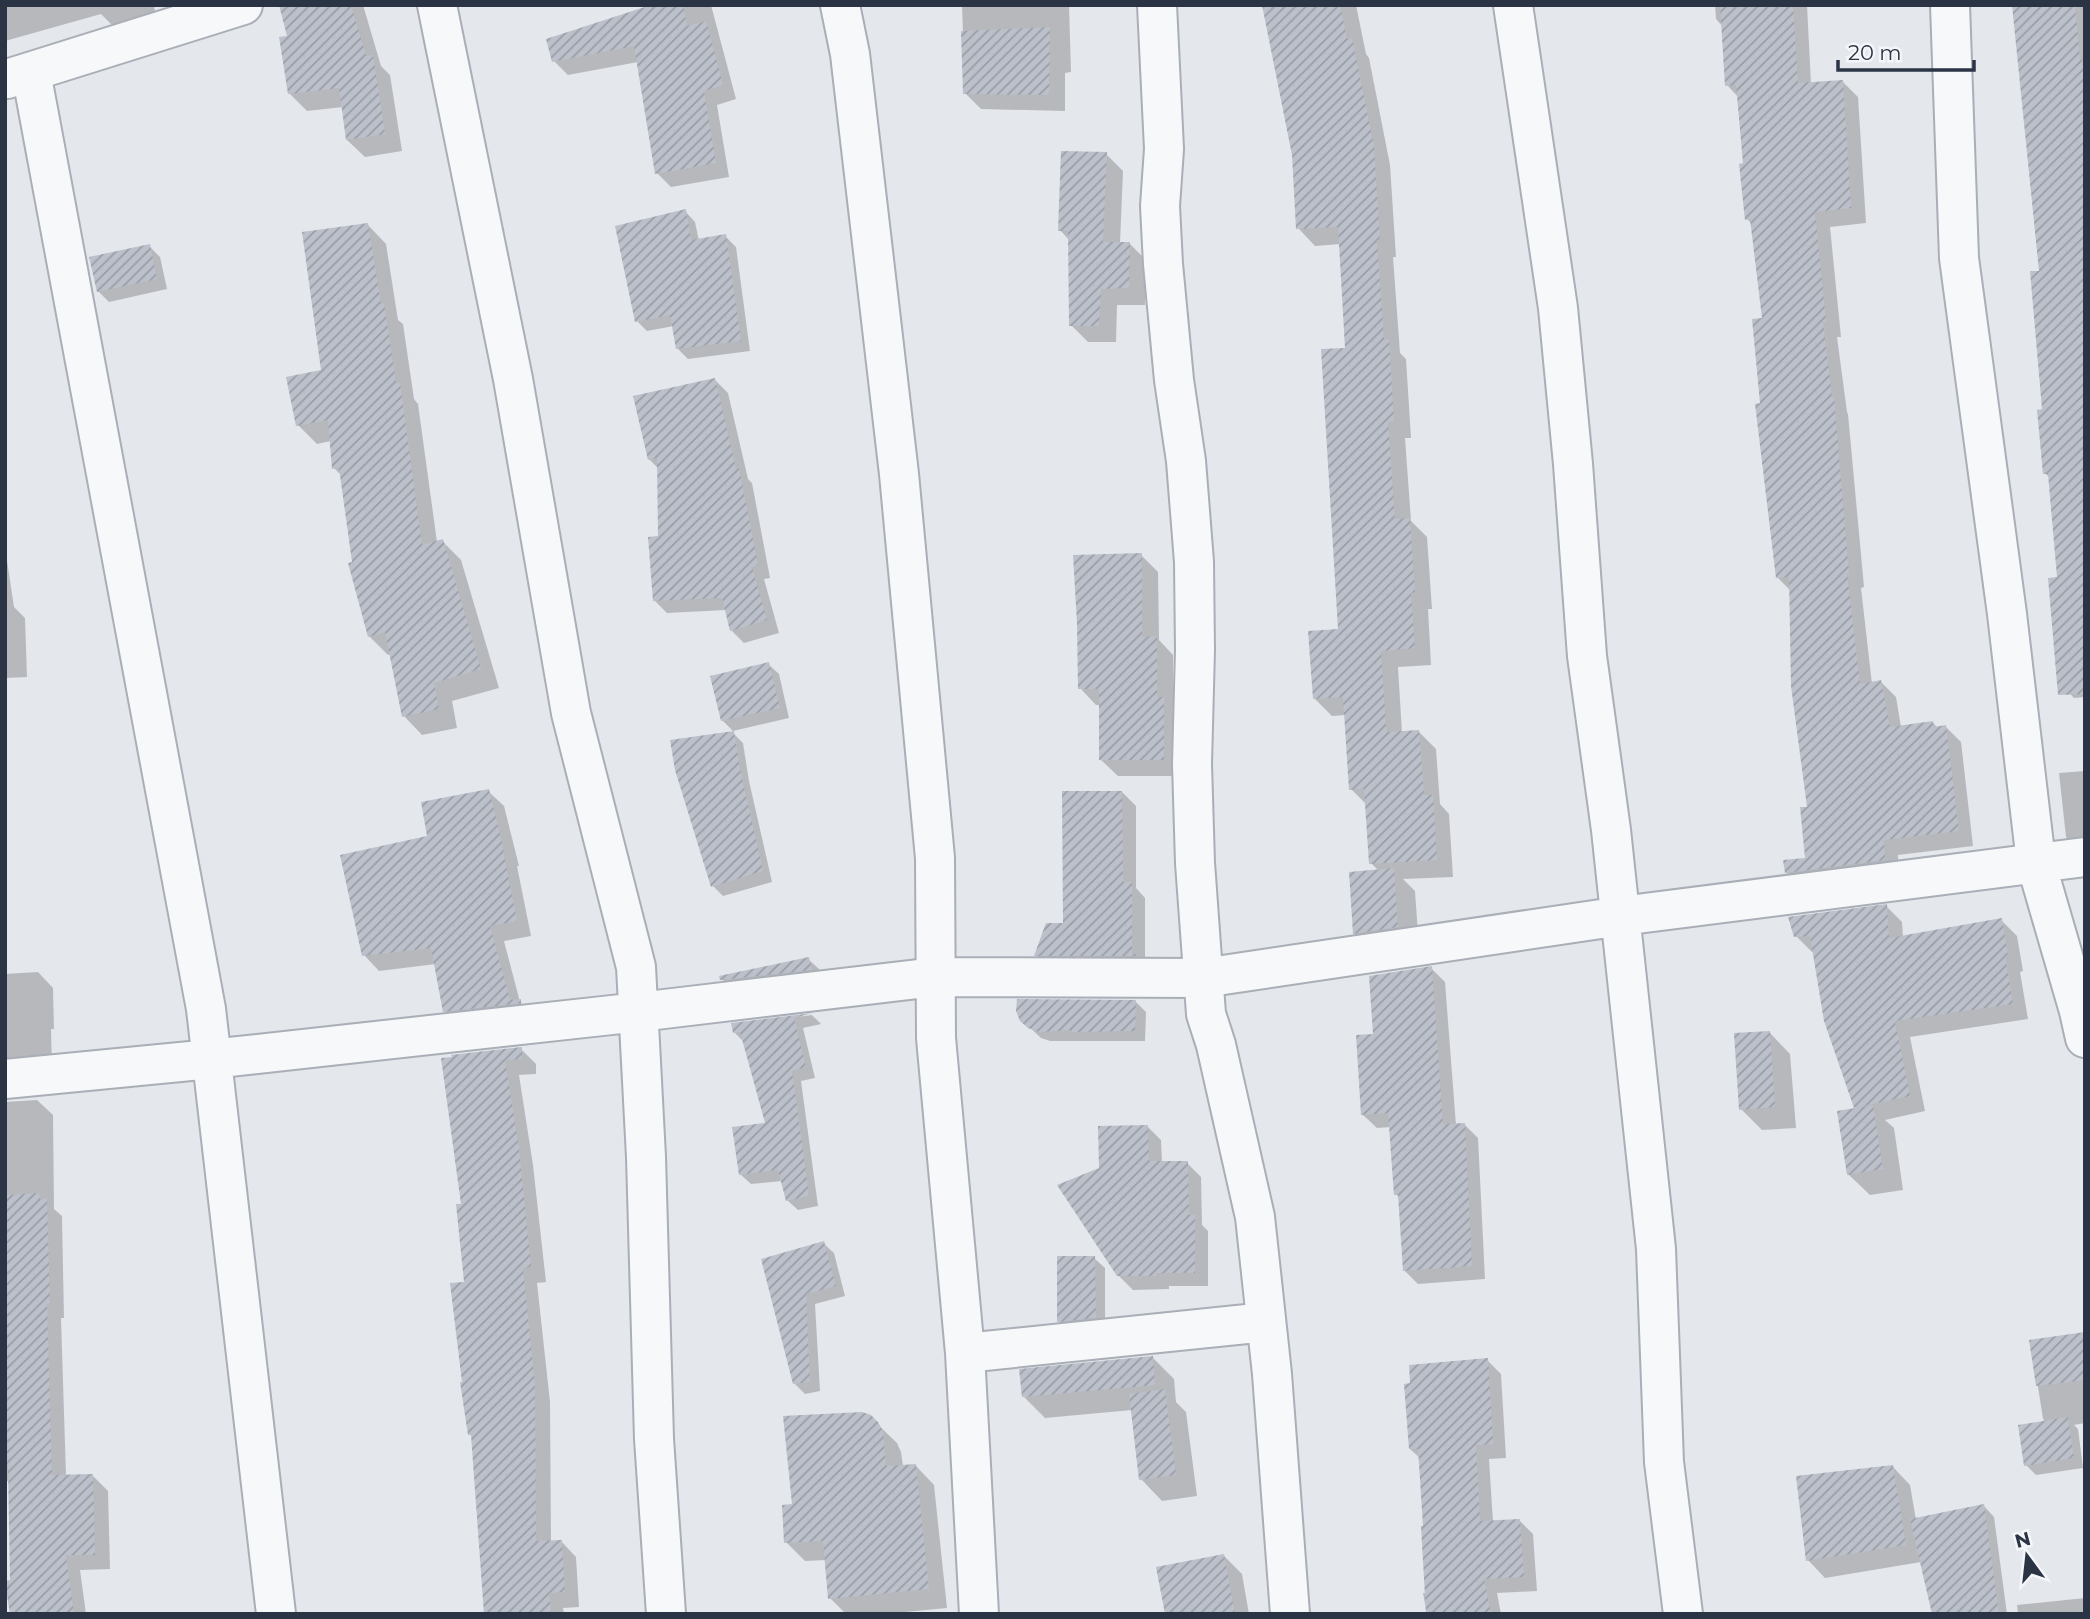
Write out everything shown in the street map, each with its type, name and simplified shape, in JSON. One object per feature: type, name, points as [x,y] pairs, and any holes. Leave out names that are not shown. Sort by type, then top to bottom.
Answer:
[{"type":"street","points":[[243,5],[18,76],[206,1009],[276,1614]]},
{"type":"street","points":[[437,5],[513,379],[571,713],[636,967],[646,1157],[654,1439],[666,1614]]},
{"type":"street","points":[[840,5],[849,54],[899,474],[935,859],[936,1038],[965,1353],[979,1614]]},
{"type":"street","points":[[1157,5],[1164,149],[1160,206],[1163,264],[1174,380],[1186,461],[1194,562],[1192,764],[1203,978],[1206,1014],[1216,1045],[1255,1217],[1272,1374],[1290,1614]]},
{"type":"street","points":[[1513,5],[1558,307],[1587,656],[1621,916],[1656,1250],[1664,1462],[1683,1614]]},
{"type":"street","points":[[1950,5],[1959,258],[2007,614],[2036,863],[2085,1038]]},
{"type":"street","points":[[5,1079],[211,1059],[935,977],[1203,978],[1621,916],[2085,857]]},
{"type":"street","points":[[965,1353],[1265,1322]]},
{"type":"building","points":[[279,5],[351,5],[366,56],[373,55],[385,134],[346,140],[339,88],[288,94],[279,37],[287,36]]},
{"type":"building","points":[[651,5],[683,5],[687,26],[706,21],[723,85],[704,91],[716,163],[655,174],[634,46],[552,62],[546,39]]},
{"type":"building","points":[[1262,5],[1340,5],[1347,39],[1352,38],[1374,146],[1384,340],[1389,339],[1394,421],[1388,422],[1395,519],[1410,518],[1415,592],[1411,593],[1415,648],[1381,651],[1386,726],[1387,732],[1419,730],[1424,795],[1433,795],[1437,860],[1369,864],[1364,789],[1349,790],[1343,697],[1313,699],[1308,631],[1338,629],[1321,349],[1345,348],[1338,227],[1296,229],[1292,155]]},
{"type":"building","points":[[1720,5],[1793,5],[1798,83],[1843,80],[1851,208],[1815,212],[1826,322],[1823,322],[1834,397],[1847,573],[1860,684],[1881,680],[1890,727],[1933,721],[1934,727],[1946,725],[1959,831],[1884,840],[1885,860],[1785,873],[1783,860],[1805,858],[1800,807],[1807,807],[1791,686],[1789,577],[1776,578],[1755,404],[1760,403],[1752,319],[1762,318],[1750,219],[1745,220],[1739,164],[1743,163],[1736,85],[1725,86]]},
{"type":"building","points":[[2012,5],[2075,5],[2085,86],[2085,694],[2058,695],[2048,578],[2057,577],[2048,474],[2043,474],[2037,410],[2042,409],[2030,271],[2039,271]]},
{"type":"building","points":[[1050,27],[1049,95],[963,94],[961,31]]},
{"type":"building","points":[[1061,151],[1107,152],[1103,242],[1130,242],[1129,288],[1101,289],[1099,326],[1069,326],[1068,231],[1058,231]]},
{"type":"building","points":[[686,209],[691,240],[726,234],[741,341],[676,349],[670,315],[635,322],[615,226]]},
{"type":"building","points":[[368,223],[396,383],[400,383],[422,545],[443,539],[481,669],[434,683],[439,709],[402,717],[385,632],[368,637],[348,563],[352,562],[339,468],[332,469],[328,420],[296,426],[286,377],[321,370],[302,232]]},
{"type":"building","points":[[150,244],[157,279],[97,292],[89,257]]},
{"type":"building","points":[[715,378],[736,469],[739,468],[758,565],[752,567],[767,620],[730,631],[722,598],[653,601],[648,537],[658,536],[657,458],[648,460],[633,396]]},
{"type":"building","points":[[1142,553],[1142,637],[1157,636],[1157,697],[1164,697],[1164,760],[1099,760],[1099,689],[1078,689],[1073,555]]},
{"type":"building","points":[[769,662],[780,708],[721,721],[710,676]]},
{"type":"building","points":[[734,731],[763,871],[711,887],[675,770],[670,740]]},
{"type":"building","points":[[489,789],[517,921],[490,926],[510,1000],[521,999],[521,1003],[443,1012],[431,948],[362,956],[340,855],[427,836],[421,802]]},
{"type":"building","points":[[1062,791],[1122,791],[1123,882],[1132,882],[1132,954],[1136,956],[1034,956],[1046,923],[1063,923]]},
{"type":"building","points":[[1394,868],[1398,927],[1353,934],[1349,872]]},
{"type":"building","points":[[1887,904],[1889,938],[2002,918],[2013,1004],[1895,1021],[1910,1096],[1854,1108],[1824,1021],[1810,936],[1794,937],[1788,917]]},
{"type":"building","points":[[809,957],[812,970],[720,980],[719,976]]},
{"type":"building","points":[[1432,966],[1443,1124],[1465,1123],[1472,1266],[1403,1271],[1398,1195],[1394,1195],[1388,1113],[1361,1115],[1356,1035],[1373,1034],[1369,976]]},
{"type":"building","points":[[1017,999],[1136,1000],[1135,1031],[1039,1032],[1020,1021],[1016,1011]]},
{"type":"building","points":[[813,1013],[794,1018],[806,1067],[792,1071],[809,1196],[786,1201],[778,1170],[739,1175],[732,1127],[765,1123],[740,1032],[733,1033],[731,1023]]},
{"type":"building","points":[[1770,1031],[1775,1107],[1739,1110],[1734,1033]]},
{"type":"building","points":[[522,1047],[522,1059],[505,1060],[519,1149],[531,1267],[523,1268],[535,1385],[536,1541],[562,1540],[565,1592],[549,1593],[551,1614],[484,1614],[471,1435],[468,1435],[460,1382],[450,1283],[464,1282],[456,1204],[461,1204],[441,1058]]},
{"type":"building","points":[[1873,1105],[1883,1169],[1847,1175],[1837,1111]]},
{"type":"building","points":[[1148,1125],[1149,1161],[1188,1161],[1189,1215],[1195,1215],[1195,1273],[1117,1276],[1057,1185],[1099,1168],[1098,1126]]},
{"type":"building","points":[[39,1193],[40,1199],[47,1199],[52,1475],[93,1474],[95,1555],[66,1555],[74,1614],[10,1614],[5,1583],[10,1580],[8,1465],[5,1466],[5,1195]]},
{"type":"building","points":[[824,1241],[836,1286],[806,1294],[810,1382],[793,1384],[761,1259]]},
{"type":"building","points":[[1057,1256],[1095,1256],[1096,1318],[1057,1322]]},
{"type":"building","points":[[2085,1332],[2085,1380],[2036,1386],[2029,1340]]},
{"type":"building","points":[[1153,1356],[1155,1385],[1022,1397],[1019,1369]]},
{"type":"building","points":[[1488,1358],[1493,1444],[1476,1445],[1480,1521],[1520,1519],[1524,1577],[1484,1579],[1491,1614],[1426,1614],[1418,1449],[1409,1449],[1404,1384],[1410,1383],[1409,1365]]},
{"type":"building","points":[[1165,1389],[1176,1475],[1139,1480],[1129,1394]]},
{"type":"building","points":[[862,1412],[871,1415],[883,1431],[886,1466],[916,1464],[929,1589],[828,1599],[823,1541],[784,1543],[782,1505],[792,1504],[783,1416]]},
{"type":"building","points":[[2068,1417],[2074,1458],[2024,1466],[2018,1425]]},
{"type":"building","points":[[1893,1465],[1906,1545],[1806,1561],[1796,1476]]},
{"type":"building","points":[[1984,1504],[1999,1614],[1932,1614],[1910,1519]]},
{"type":"building","points":[[1224,1554],[1235,1614],[1165,1614],[1156,1567]]}]
